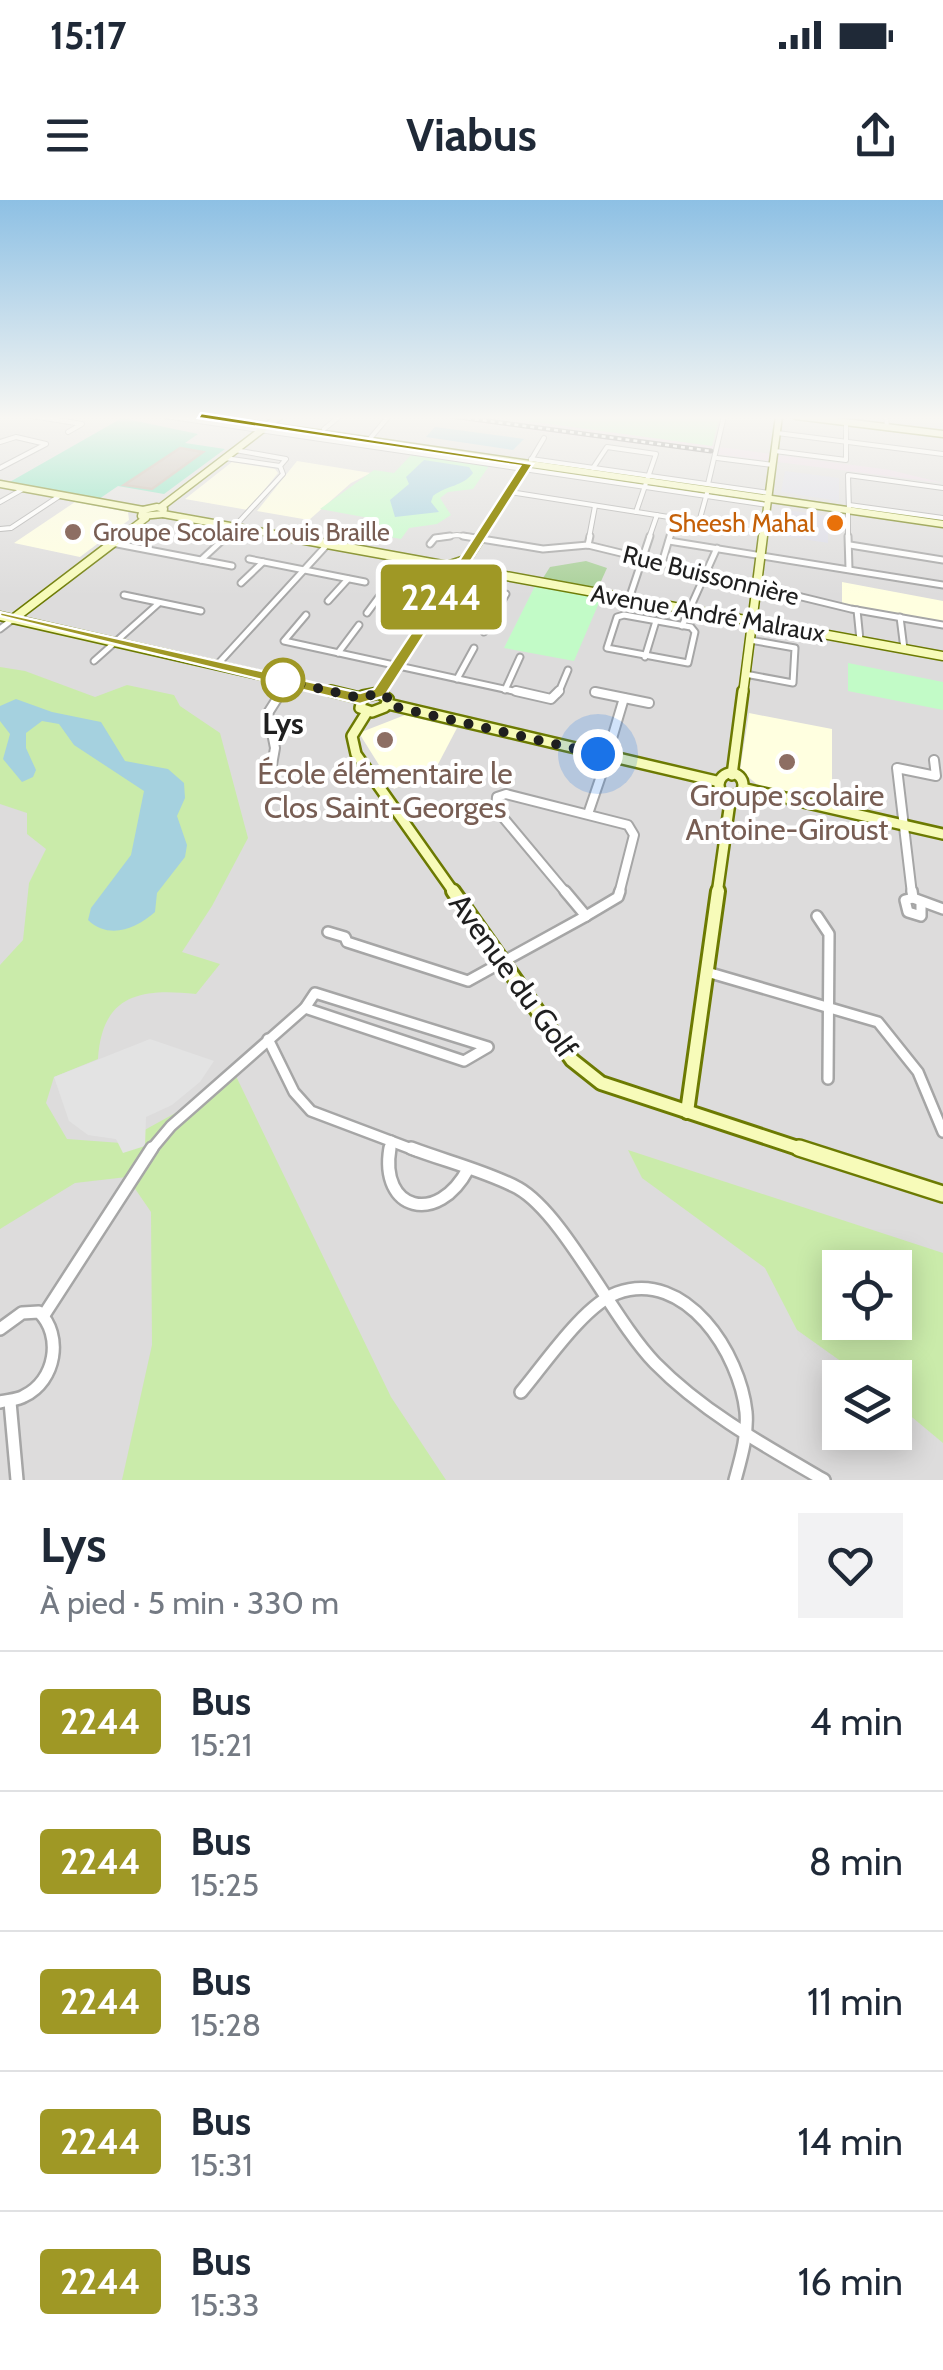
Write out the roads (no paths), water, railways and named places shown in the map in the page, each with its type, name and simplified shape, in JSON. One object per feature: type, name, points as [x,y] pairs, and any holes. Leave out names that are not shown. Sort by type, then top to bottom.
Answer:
[{"type":"street","points":[[162,511],[204,476]]},
{"type":"street","points":[[201,560],[237,528],[282,476]]},
{"type":"street","points":[[0,484],[145,514],[162,511],[448,566],[464,562],[520,476]]},
{"type":"street","points":[[610,476],[943,521]]},
{"type":"street","points":[[625,476],[647,481]]},
{"type":"street","points":[[636,512],[649,476]]},
{"type":"street","points":[[699,522],[712,476]]},
{"type":"street","points":[[732,775],[771,476]]},
{"type":"street","points":[[849,570],[848,476],[943,488]]},
{"type":"street","points":[[0,502],[23,488]]},
{"type":"street","points":[[510,492],[764,532]]},
{"type":"street","points":[[0,529],[11,528],[61,495]]},
{"type":"street","points":[[588,545],[595,506]]},
{"type":"street","points":[[0,629],[145,514]]},
{"type":"street","points":[[629,598],[658,516]]},
{"type":"street","points":[[662,563],[676,518]]},
{"type":"street","points":[[216,666],[340,530]]},
{"type":"street","name":"Rue Buissonnière","points":[[430,544],[434,538],[457,535],[543,549],[588,545],[858,610],[943,625]]},
{"type":"street","points":[[669,541],[943,584]]},
{"type":"street","points":[[112,543],[232,566]]},
{"type":"street","points":[[850,545],[943,560]]},
{"type":"street","points":[[682,626],[717,548]]},
{"type":"street","points":[[249,559],[365,582]]},
{"type":"street","points":[[241,583],[263,562]]},
{"type":"street","points":[[464,562],[473,570]]},
{"type":"street","points":[[448,566],[456,574]]},
{"type":"street","points":[[0,616],[360,698],[379,693],[456,574],[473,570]]},
{"type":"street","name":"Avenue André Malraux","points":[[473,570],[943,656]]},
{"type":"street","points":[[366,613],[396,574]]},
{"type":"street","points":[[328,602],[348,579]]},
{"type":"street","points":[[384,590],[496,612]]},
{"type":"street","points":[[484,632],[506,594]]},
{"type":"street","points":[[124,595],[200,611]]},
{"type":"street","points":[[94,660],[159,603]]},
{"type":"street","points":[[858,610],[860,640]]},
{"type":"street","points":[[306,616],[284,641],[505,690],[556,697],[568,670]]},
{"type":"street","points":[[617,616],[656,621],[695,632],[688,663],[607,648],[617,616]]},
{"type":"street","points":[[900,617],[904,648]]},
{"type":"street","points":[[645,658],[656,621]]},
{"type":"street","points":[[338,653],[359,625]]},
{"type":"street","points":[[745,674],[794,683],[795,648],[750,640]]},
{"type":"street","points":[[458,679],[474,648]]},
{"type":"street","points":[[505,690],[520,657]]},
{"type":"street","points":[[272,765],[276,748],[268,713],[288,682]]},
{"type":"street","points":[[595,692],[649,703]]},
{"type":"street","points":[[360,698],[358,705],[367,712],[382,710],[388,698],[379,693]]},
{"type":"street","points":[[610,745],[624,698]]},
{"type":"street","points":[[388,704],[716,782],[722,792],[731,795],[742,794],[746,788]]},
{"type":"street","name":"Avenue du Golf","points":[[367,712],[352,736],[356,754],[572,1060],[587,1073],[628,1094],[943,1194]]},
{"type":"street","points":[[588,814],[602,770],[615,758],[616,748],[610,745],[602,746],[598,754],[602,770]]},
{"type":"street","points":[[934,760],[936,776],[897,768],[917,901],[943,908]]},
{"type":"street","points":[[716,782],[720,776],[732,775],[744,782],[746,788]]},
{"type":"street","points":[[746,788],[943,834]]},
{"type":"street","points":[[328,932],[461,980],[475,980],[502,962],[586,916],[618,897],[634,835],[628,825],[506,794],[494,801],[586,916]]},
{"type":"street","points":[[687,1112],[731,795]]},
{"type":"street","points":[[817,916],[829,934],[828,1079]]},
{"type":"street","points":[[707,972],[878,1022],[890,1033],[940,1111],[943,1132]]},
{"type":"street","points":[[44,1315],[148,1153],[171,1126],[306,1008],[315,993],[488,1047],[464,1060],[306,1008]]},
{"type":"street","points":[[268,1040],[294,1092],[311,1111],[520,1189],[540,1206],[638,1345],[677,1383],[716,1416],[824,1480]]},
{"type":"street","points":[[391,1140],[385,1159],[386,1175],[395,1192],[409,1202],[424,1206],[447,1199],[464,1182],[468,1169]]},
{"type":"street","points":[[521,1392],[603,1300],[634,1289],[653,1290],[686,1305],[703,1319],[718,1337],[738,1375],[747,1434],[735,1480]]},
{"type":"street","points":[[0,1329],[18,1315],[44,1315],[54,1325],[57,1341],[53,1360],[35,1387],[5,1402],[17,1480]]},
{"type":"water","points":[[470,476],[433,496],[431,502],[439,512],[395,517],[390,500],[409,484],[406,477]]},
{"type":"water","points":[[16,699],[52,712],[101,722],[125,761],[168,769],[184,783],[185,798],[177,816],[187,845],[185,857],[157,893],[155,912],[139,923],[113,931],[88,920],[91,908],[131,855],[144,791],[74,745],[59,724],[42,721],[26,733],[26,748],[36,770],[33,777],[22,782],[3,759],[10,734],[0,721],[0,706]]},
{"type":"place","name":"Sheesh Mahal","points":[[835,523]]},
{"type":"place","name":"Groupe Scolaire Louis Braille","points":[[73,532]]},
{"type":"place","name":"Lys","points":[[283,680]]},
{"type":"place","name":"École élémentaire le Clos Saint-Georges","points":[[385,740]]},
{"type":"place","name":"Groupe scolaire Antoine-Giroust","points":[[787,762]]}]
